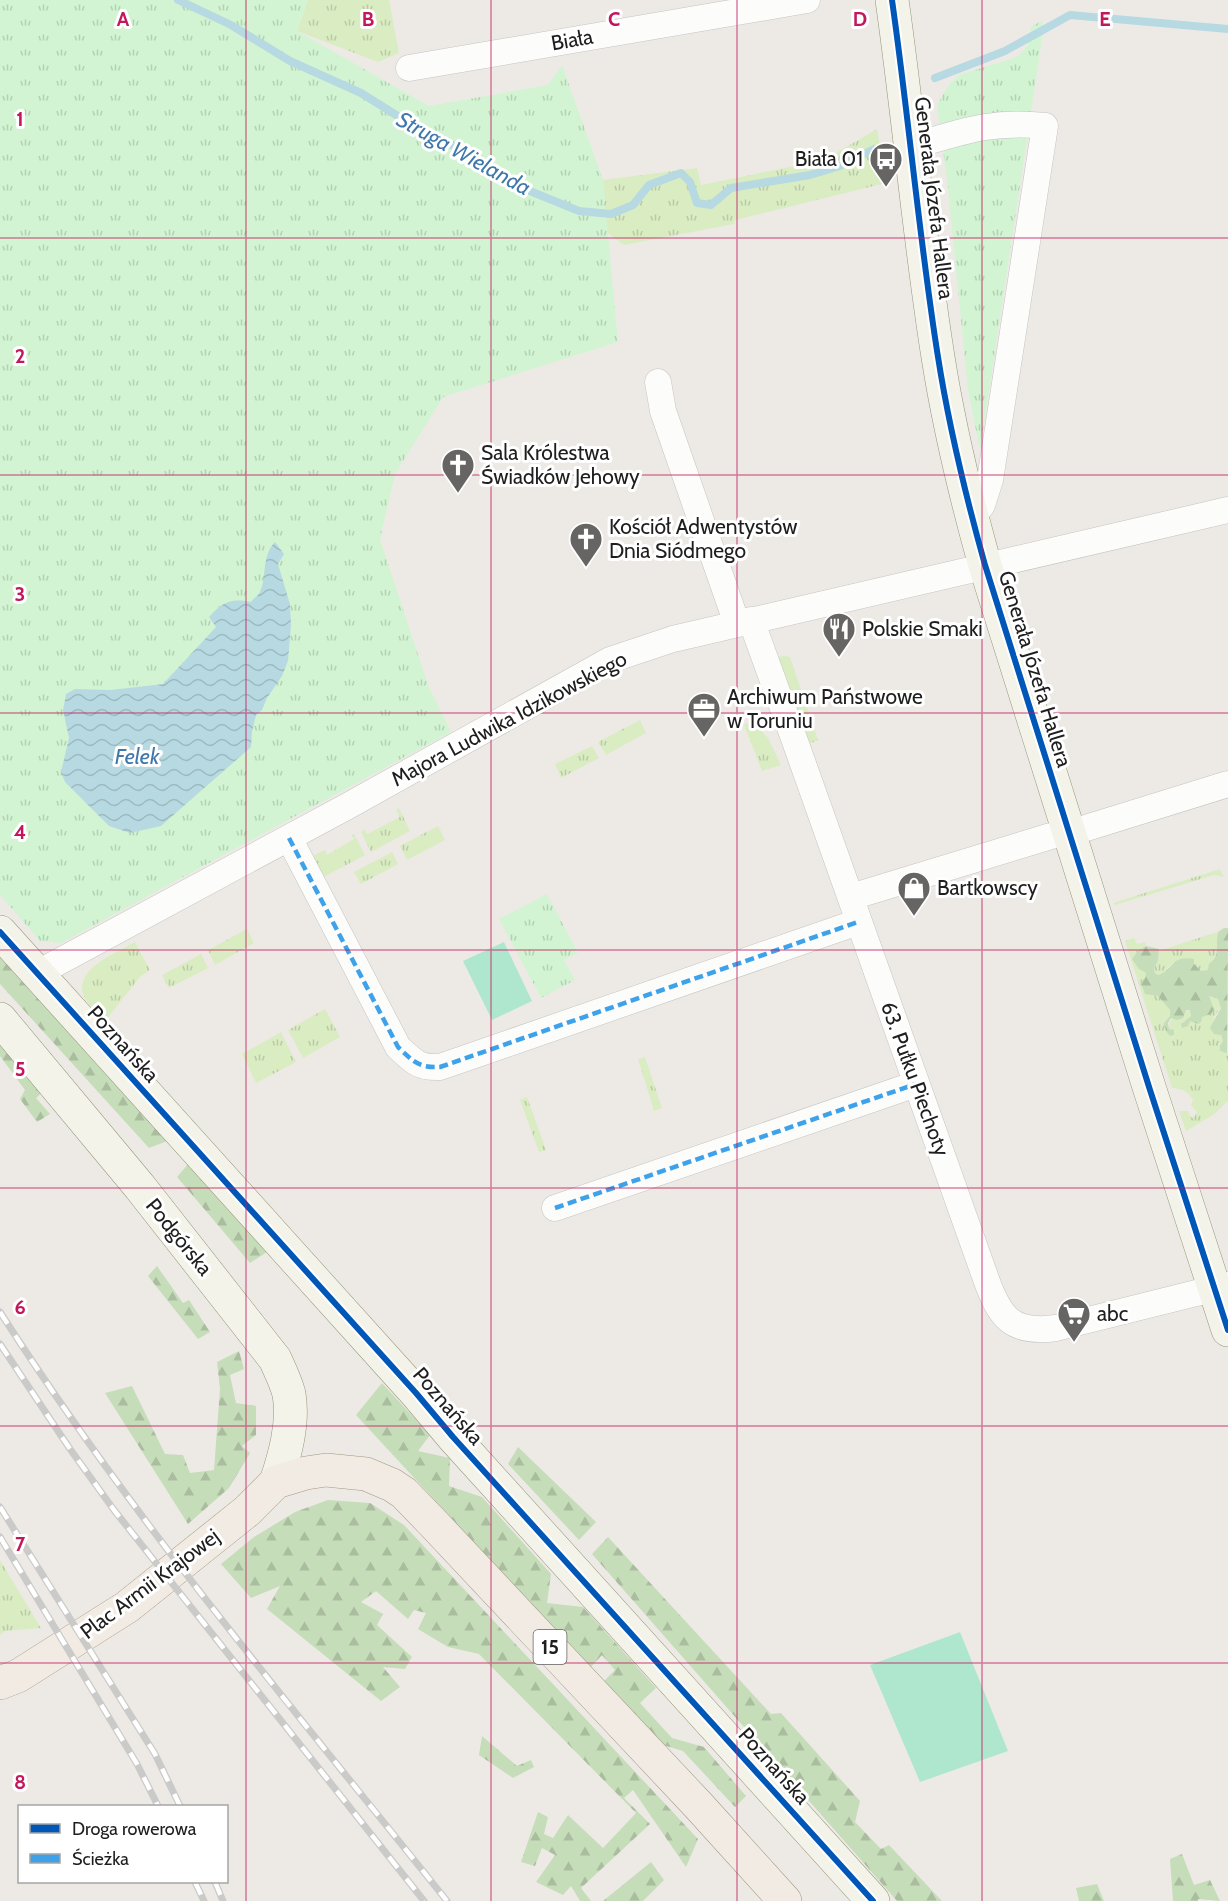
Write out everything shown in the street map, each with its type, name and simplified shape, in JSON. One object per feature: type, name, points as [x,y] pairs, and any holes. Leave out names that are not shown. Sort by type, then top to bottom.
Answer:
[{"type":"main road","name":"15","points":[[276,1482],[326,1470],[351,1471],[380,1479],[404,1493],[699,1806],[785,1901]]},
{"type":"main road","name":"Plac Armii Krajowej","points":[[6,1684],[127,1607],[248,1511],[276,1482]]},
{"type":"street","name":"Biała","points":[[409,68],[807,0]]},
{"type":"street","name":"Generała Józefa Hallera","points":[[892,0],[917,209],[938,357],[972,518],[1153,1099],[1221,1287],[1228,1330]]},
{"type":"street","points":[[910,147],[995,124],[1022,123],[1045,126],[990,480],[982,505],[972,518]]},
{"type":"street","name":"63. Pułku Piechoty","points":[[658,382],[663,411],[851,897],[858,922],[997,1306],[1008,1320],[1026,1329],[1040,1330],[1221,1287]]},
{"type":"street","name":"Majora Ludwika Idzikowskiego","points":[[38,973],[289,838],[610,660],[673,639],[1228,510]]},
{"type":"street","points":[[851,897],[1228,784]]},
{"type":"street","points":[[289,838],[398,1047],[413,1061],[426,1068],[440,1067],[858,922]]},
{"type":"street","name":"Poznańska","points":[[0,932],[873,1901]]},
{"type":"street","name":"Podgórska","points":[[0,1019],[140,1187],[275,1359],[284,1377],[289,1395],[290,1416],[286,1444],[276,1482]]},
{"type":"street","points":[[555,1208],[916,1084]]},
{"type":"green space","points":[[0,0],[308,0],[297,31],[429,106],[548,85],[562,65],[603,180],[618,342],[443,397],[395,474],[380,539],[428,685],[451,732],[61,943],[40,941],[0,895]]},
{"type":"green space","points":[[308,0],[389,0],[399,53],[378,62],[297,31]]},
{"type":"green space","points":[[1041,21],[1044,26],[980,450],[968,390],[948,188],[937,105],[948,86],[959,75],[1017,57],[1028,45],[1031,27]]},
{"type":"green space","points":[[877,129],[886,183],[735,220],[734,224],[624,245],[606,232],[603,180],[697,168],[701,185],[824,160]]},
{"type":"green space","points":[[777,657],[790,657],[818,740],[811,743],[808,742]]},
{"type":"green space","points":[[640,720],[646,733],[606,755],[598,742]]},
{"type":"green space","points":[[752,720],[768,738],[781,765],[762,771],[744,725]]},
{"type":"green space","points":[[592,746],[599,758],[561,778],[555,764]]},
{"type":"green space","points":[[399,808],[410,831],[371,852],[361,832],[364,829],[367,834],[400,817],[396,810]]},
{"type":"green space","points":[[438,826],[445,840],[407,860],[400,846]]},
{"type":"green space","points":[[354,834],[365,855],[322,878],[311,857],[325,850],[327,855],[354,839],[352,836]]},
{"type":"green space","points":[[392,852],[398,864],[361,884],[354,872]]},
{"type":"green space","points":[[1220,869],[1224,877],[1214,875],[1115,905],[1113,903]]},
{"type":"green space","points":[[547,894],[578,953],[564,960],[575,980],[541,998],[499,919]]},
{"type":"green space","points":[[1228,928],[1227,1053],[1220,1051],[1223,1041],[1221,1035],[1214,1034],[1210,1028],[1221,1008],[1218,999],[1209,996],[1214,1009],[1211,1014],[1202,1017],[1198,1024],[1190,1021],[1188,1026],[1182,1028],[1181,1024],[1191,1016],[1190,1010],[1186,1010],[1183,1018],[1177,1020],[1171,1018],[1168,1023],[1169,1029],[1174,1030],[1174,1035],[1170,1036],[1164,1023],[1170,1016],[1170,1010],[1158,996],[1145,994],[1141,983],[1146,973],[1139,969],[1132,959],[1146,946],[1159,949],[1158,961],[1154,968],[1158,975],[1176,961],[1186,958],[1194,959],[1194,964],[1201,971],[1208,970],[1216,954],[1218,932]]},
{"type":"green space","points":[[247,929],[254,943],[215,965],[208,950]]},
{"type":"green space","points":[[1217,932],[1217,951],[1209,970],[1201,971],[1194,964],[1173,962],[1163,973],[1158,975],[1155,973],[1154,968],[1158,961],[1159,951]]},
{"type":"green space","points":[[1134,938],[1137,944],[1145,942],[1146,946],[1138,951],[1146,973],[1145,978],[1170,1010],[1170,1016],[1164,1023],[1169,1029],[1172,1018],[1182,1012],[1190,1010],[1191,1016],[1181,1023],[1201,1016],[1208,996],[1218,999],[1221,1007],[1214,1017],[1228,1053],[1228,1101],[1213,1115],[1186,1131],[1179,1111],[1188,1111],[1192,1118],[1197,1112],[1191,1105],[1193,1100],[1189,1094],[1172,1088],[1125,941]]},
{"type":"green space","points":[[135,942],[150,970],[140,977],[105,1021],[86,1000],[82,990],[83,980],[97,964]]},
{"type":"green space","points":[[504,942],[532,1001],[492,1020],[463,961]]},
{"type":"green space","points":[[0,950],[170,1140],[149,1148],[0,984]]},
{"type":"green space","points":[[201,954],[208,968],[169,988],[162,975]]},
{"type":"green space","points":[[325,1009],[340,1037],[303,1058],[288,1030]]},
{"type":"green space","points":[[281,1032],[296,1062],[256,1083],[242,1054]]},
{"type":"green space","points":[[0,1036],[47,1088],[36,1098],[50,1114],[37,1122],[20,1099],[25,1090],[0,1056]]},
{"type":"green space","points":[[645,1057],[662,1108],[654,1111],[638,1059]]},
{"type":"green space","points":[[527,1097],[546,1150],[539,1152],[520,1100]]},
{"type":"green space","points":[[189,1163],[270,1250],[250,1263],[177,1177]]},
{"type":"green space","points":[[157,1266],[183,1303],[189,1300],[210,1332],[198,1339],[148,1276]]},
{"type":"green space","points":[[239,1351],[244,1369],[230,1375],[236,1403],[256,1406],[256,1435],[242,1446],[250,1453],[229,1488],[188,1524],[105,1393],[132,1386],[165,1454],[183,1455],[190,1473],[214,1470],[220,1389],[217,1362]]},
{"type":"green space","points":[[382,1383],[430,1435],[418,1451],[450,1458],[449,1486],[482,1497],[551,1574],[547,1603],[583,1607],[656,1688],[640,1703],[672,1738],[704,1747],[746,1796],[735,1807],[683,1751],[663,1745],[602,1683],[615,1670],[602,1655],[590,1668],[356,1415]]},
{"type":"green space","points":[[518,1447],[596,1522],[579,1540],[508,1464]]},
{"type":"green space","points":[[328,1500],[370,1503],[404,1525],[698,1839],[686,1867],[633,1790],[624,1798],[650,1824],[581,1888],[591,1901],[580,1901],[571,1886],[563,1895],[536,1882],[555,1855],[542,1848],[535,1866],[521,1862],[538,1812],[548,1817],[544,1834],[553,1838],[568,1815],[603,1848],[636,1813],[479,1654],[448,1647],[418,1629],[426,1613],[414,1610],[408,1619],[376,1591],[361,1602],[383,1614],[377,1625],[412,1657],[405,1669],[383,1667],[400,1687],[381,1701],[267,1609],[280,1586],[251,1598],[221,1564],[254,1537],[295,1512]]},
{"type":"green space","points":[[608,1537],[771,1714],[781,1713],[860,1801],[855,1822],[881,1849],[889,1845],[942,1901],[897,1901],[592,1554]]},
{"type":"green space","points":[[0,1560],[41,1628],[5,1631],[0,1635]]},
{"type":"green space","points":[[960,1632],[1008,1751],[920,1782],[870,1665]]},
{"type":"green space","points":[[482,1736],[517,1766],[531,1760],[534,1767],[513,1778],[479,1755]]},
{"type":"green space","points":[[1182,1854],[1194,1885],[1210,1880],[1220,1901],[1198,1899],[1198,1901],[1173,1901],[1170,1859]]},
{"type":"green space","points":[[651,1862],[664,1880],[643,1901],[603,1901]]},
{"type":"green space","points":[[1097,1884],[1104,1901],[1079,1901],[1076,1888]]},
{"type":"water","name":"Felek","points":[[275,542],[284,554],[278,564],[290,604],[288,661],[262,710],[256,715],[251,747],[161,826],[130,833],[109,826],[65,782],[61,772],[69,738],[63,710],[66,694],[75,689],[111,690],[163,684],[216,627],[209,617],[214,612],[227,602],[251,602],[258,595],[263,583],[267,555]]},
{"type":"waterway","name":"Struga Wielanda","points":[[178,0],[231,25],[290,61],[361,93],[420,130],[480,159],[510,183],[579,211],[611,214],[633,205],[649,185],[681,173],[690,182],[697,203],[711,205],[731,188],[810,175],[840,166],[874,149]]},
{"type":"waterway","name":"Struga Wielanda","points":[[935,78],[1005,51],[1070,15],[1228,29]]},
{"type":"railway","points":[[0,1312],[104,1465],[159,1539],[447,1901]]},
{"type":"railway","points":[[0,1344],[114,1510],[424,1901]]},
{"type":"railway","points":[[0,1507],[155,1754],[180,1805]]},
{"type":"railway","points":[[0,1537],[137,1764],[158,1805]]},
{"type":"railway","points":[[195,1883],[204,1901]]},
{"type":"railway","points":[[215,1883],[223,1901]]},
{"type":"marked path","points":[[289,838],[398,1047],[412,1060],[426,1066],[440,1067],[858,922]]},
{"type":"marked path","points":[[555,1208],[916,1084]]},
{"type":"cycle path","points":[[892,0],[938,357],[971,514],[1150,1090],[1228,1330]]},
{"type":"cycle path","points":[[0,932],[873,1901]]},
{"type":"place","name":"Biała 01","points":[[886,188]]},
{"type":"place","name":"Sala Królestwa Świadków Jehowy","points":[[458,494]]},
{"type":"place","name":"Kościół Adwentystów Dnia Siódmego","points":[[586,568]]},
{"type":"place","name":"Polskie Smaki","points":[[839,658]]},
{"type":"place","name":"Archiwum Państwowe w Toruniu","points":[[704,738]]},
{"type":"place","name":"Bartkowscy","points":[[914,917]]},
{"type":"place","name":"abc","points":[[1074,1343]]}]
